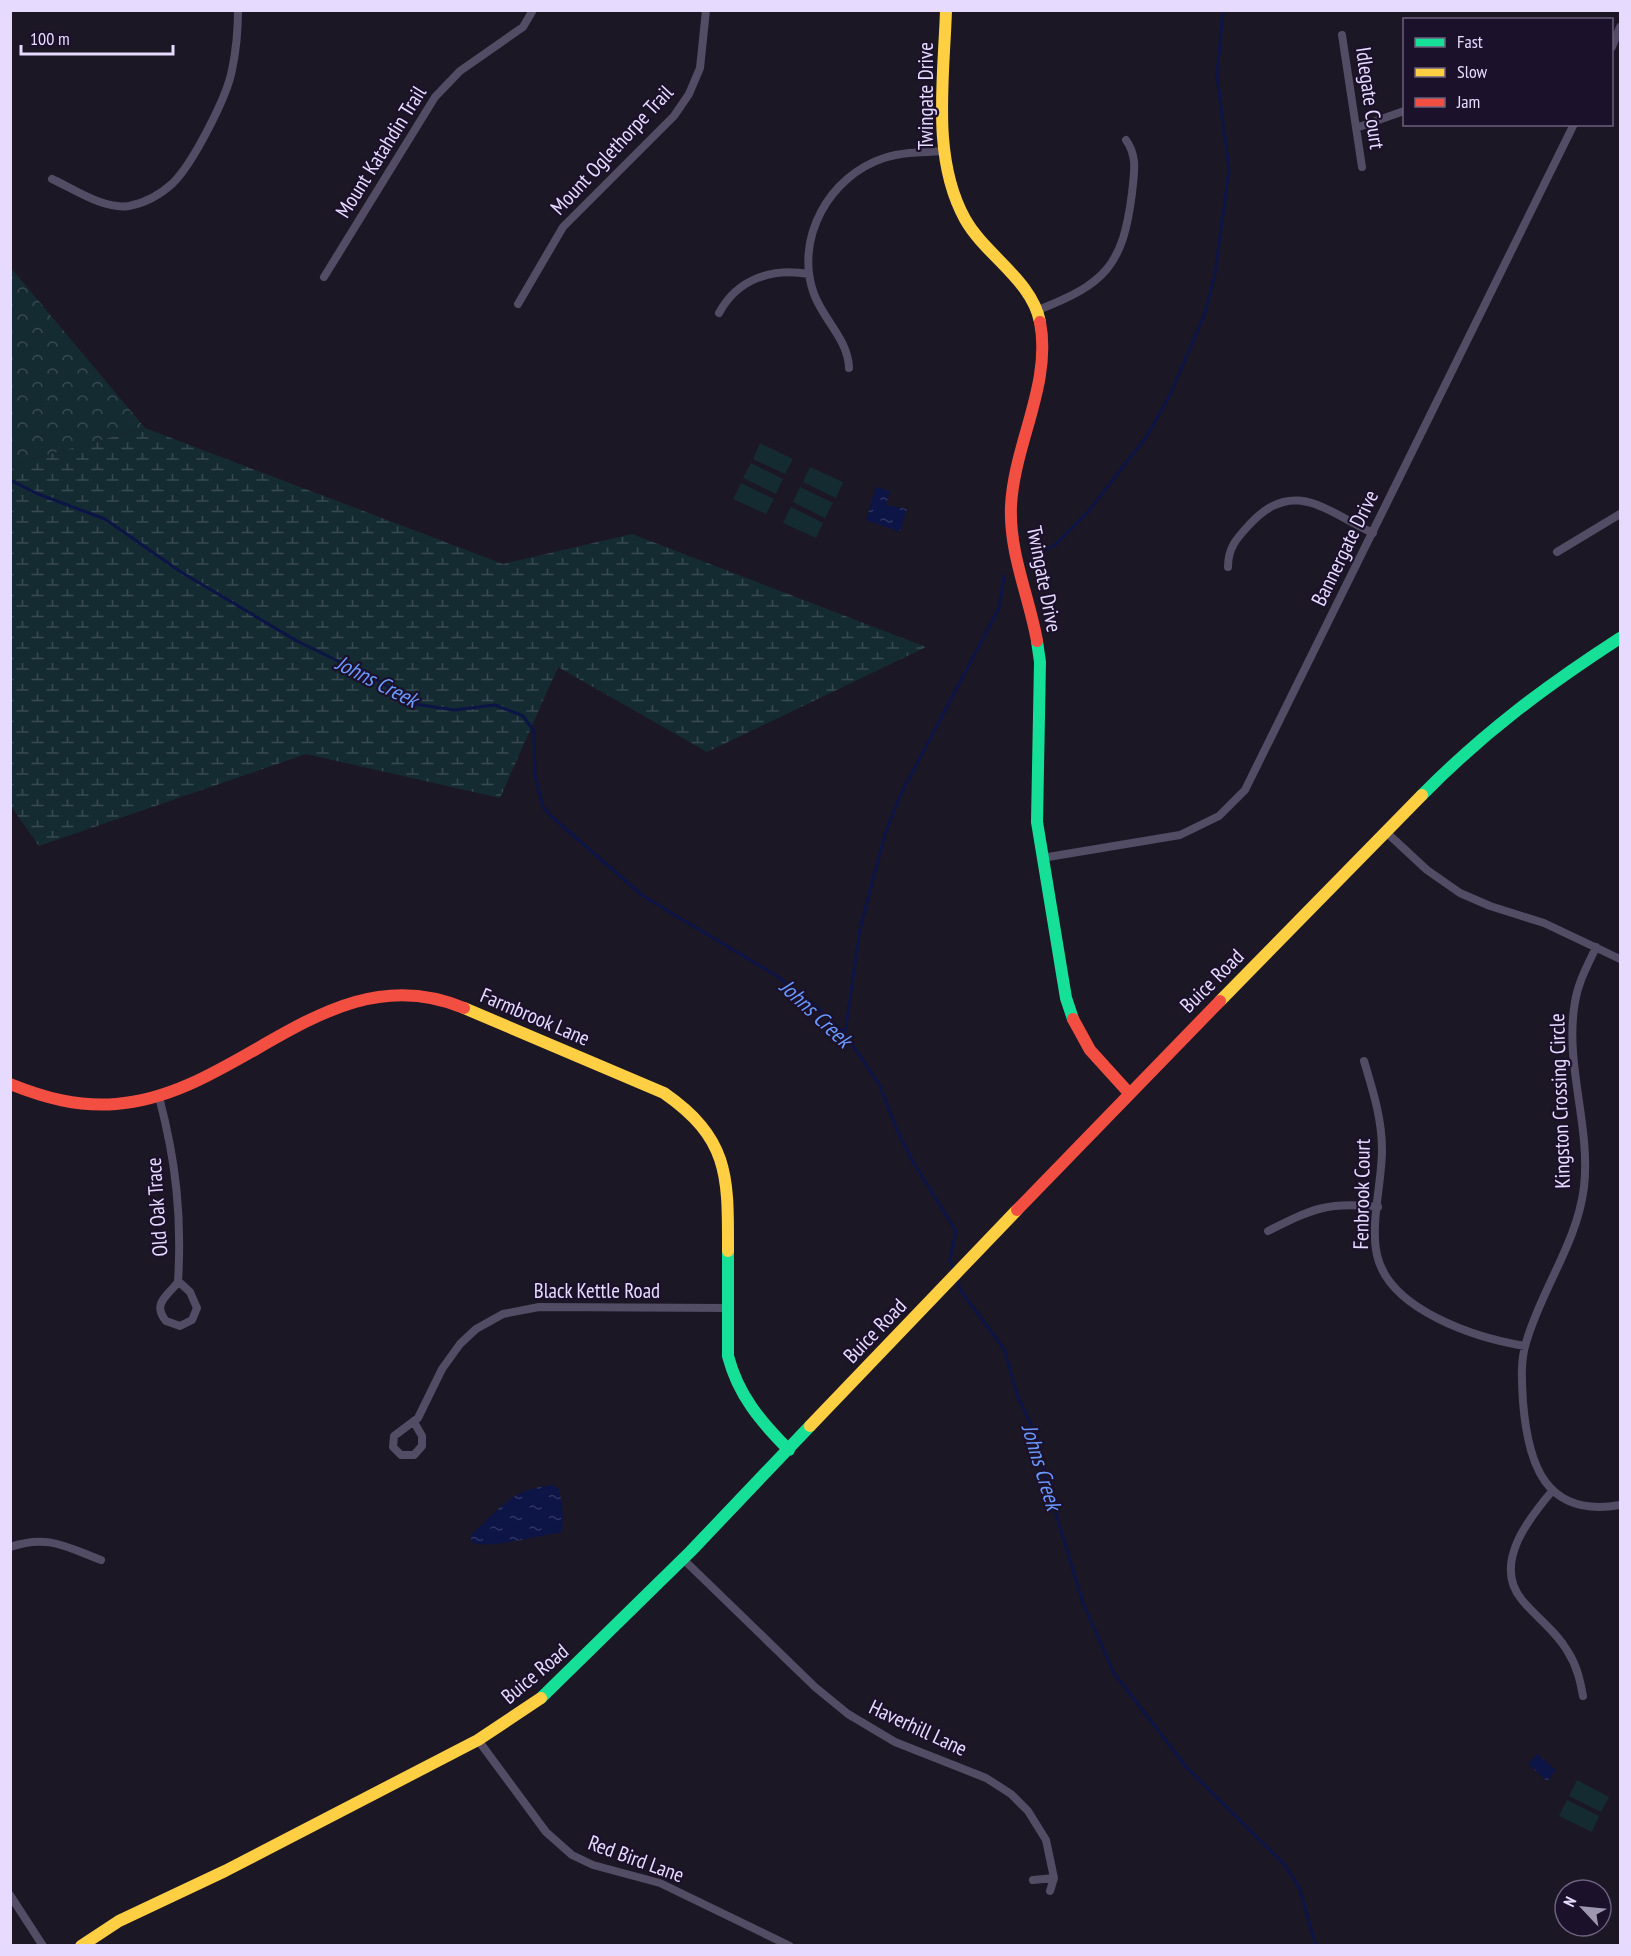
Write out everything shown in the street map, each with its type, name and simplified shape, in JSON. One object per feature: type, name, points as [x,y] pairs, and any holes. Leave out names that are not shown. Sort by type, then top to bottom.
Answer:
[{"type":"street","points":[[52,179],[104,203],[127,206],[146,201],[173,183],[185,168],[226,88],[232,71],[238,10]]},
{"type":"street","name":"Mount Katahdin Trail","points":[[324,277],[435,96],[468,64],[516,33],[532,10]]},
{"type":"street","name":"Mount Oglethorpe Trail","points":[[518,304],[546,252],[564,227],[674,116],[689,94],[700,68],[706,10]]},
{"type":"street","name":"Twingate Drive","points":[[946,10],[944,151],[950,184],[965,219],[982,242],[1026,291],[1038,310],[1044,341],[1042,366],[1019,451],[1011,507],[1015,555],[1035,631],[1040,662],[1041,696],[1035,803],[1042,858],[1071,1019],[1090,1054],[1129,1093]]},
{"type":"street","points":[[1613,43],[1620,27]]},
{"type":"street","name":"Idlegate Court","points":[[1342,35],[1362,166]]},
{"type":"street","points":[[1356,128],[1403,111]]},
{"type":"street","name":"Bannergate Drive","points":[[1042,858],[1180,834],[1207,824],[1231,806],[1254,774],[1573,126]]},
{"type":"street","points":[[1038,310],[1089,286],[1107,270],[1119,252],[1128,225],[1136,162],[1134,151],[1126,140]]},
{"type":"street","points":[[849,368],[847,350],[818,306],[809,274],[809,250],[814,225],[826,201],[843,182],[862,167],[884,158],[944,151]]},
{"type":"street","points":[[719,313],[734,290],[753,279],[781,272],[809,274]]},
{"type":"street","points":[[1228,567],[1228,553],[1234,540],[1263,509],[1282,500],[1306,502],[1373,533]]},
{"type":"street","points":[[1557,552],[1620,514]]},
{"type":"street","name":"Buice Road","points":[[81,1946],[119,1921],[225,1871],[478,1740],[528,1709],[562,1680],[683,1559],[1129,1093],[1459,757],[1542,689],[1620,638]]},
{"type":"street","points":[[1386,832],[1426,870],[1460,893],[1490,906],[1544,923],[1620,959]]},
{"type":"street","name":"Kingston Crossing Circle","points":[[1596,947],[1579,986],[1573,1017],[1585,1154],[1582,1202],[1573,1235],[1532,1323],[1525,1346],[1522,1385],[1528,1446],[1538,1474],[1553,1490],[1584,1506],[1601,1508],[1620,1505]]},
{"type":"street","name":"Farmbrook Lane","points":[[10,1084],[55,1100],[87,1105],[124,1104],[159,1097],[197,1082],[321,1013],[350,1001],[404,994],[457,1005],[664,1093],[684,1105],[701,1120],[718,1147],[727,1178],[728,1356],[737,1389],[754,1415],[789,1450]]},
{"type":"street","name":"Fenbrook Court","points":[[1364,1061],[1376,1100],[1381,1128],[1377,1257],[1384,1276],[1397,1292],[1411,1303],[1469,1332],[1497,1341],[1525,1346]]},
{"type":"street","name":"Old Oak Trace","points":[[159,1097],[171,1142],[178,1188],[181,1232],[178,1281],[161,1300],[160,1309],[166,1321],[180,1326],[192,1320],[197,1308],[190,1292],[178,1281]]},
{"type":"street","points":[[1268,1231],[1325,1206],[1348,1204],[1378,1208]]},
{"type":"street","name":"Black Kettle Road","points":[[414,1422],[454,1351],[476,1329],[503,1314],[539,1307],[728,1308]]},
{"type":"street","points":[[1553,1490],[1533,1513],[1517,1540],[1512,1557],[1512,1578],[1520,1599],[1569,1653],[1579,1674],[1583,1696]]},
{"type":"street","points":[[10,1547],[36,1539],[49,1541],[101,1560]]},
{"type":"street","name":"Haverhill Lane","points":[[683,1559],[814,1687],[848,1714],[895,1742],[986,1778],[1011,1794],[1028,1811],[1046,1840],[1054,1878],[1050,1891]]},
{"type":"street","name":"Red Bird Lane","points":[[478,1740],[546,1832],[572,1855],[593,1865],[660,1883],[790,1946]]},
{"type":"street","points":[[1033,1880],[1054,1878]]},
{"type":"street","points":[[10,1895],[44,1946]]},
{"type":"green space","points":[[11,268],[145,428],[11,465]]},
{"type":"green space","points":[[145,428],[503,564],[632,534],[926,647],[707,752],[558,667],[500,798],[306,754],[39,846],[11,806],[11,465]]},
{"type":"green space","points":[[760,443],[793,459],[785,474],[753,459]]},
{"type":"green space","points":[[751,463],[783,479],[776,494],[743,478]]},
{"type":"green space","points":[[810,467],[843,482],[836,498],[803,482]]},
{"type":"green space","points":[[741,483],[774,499],[766,514],[733,499]]},
{"type":"green space","points":[[800,487],[833,503],[825,518],[793,502]]},
{"type":"green space","points":[[791,507],[823,523],[816,538],[783,523]]},
{"type":"green space","points":[[1577,1780],[1609,1797],[1601,1812],[1569,1796]]},
{"type":"green space","points":[[1567,1800],[1599,1816],[1592,1832],[1559,1816]]},
{"type":"water","points":[[876,487],[890,491],[886,505],[907,509],[900,532],[866,520]]},
{"type":"water","points":[[552,1485],[559,1489],[560,1494],[563,1517],[561,1533],[500,1544],[478,1544],[471,1541],[476,1530],[509,1500],[531,1489]]},
{"type":"water","points":[[1537,1754],[1556,1770],[1547,1781],[1528,1764]]},
{"type":"waterway","points":[[1036,554],[1055,545],[1087,513],[1147,436],[1170,395],[1205,313],[1215,274],[1229,170],[1217,75],[1223,10]]},
{"type":"waterway","name":"Johns Creek","points":[[10,480],[38,494],[105,519],[181,572],[297,641],[379,681],[415,704],[454,710],[495,705],[523,716],[534,731],[535,775],[543,807],[552,817],[643,896],[777,976],[819,1009],[845,1034],[879,1084],[897,1130],[913,1162],[956,1231],[950,1260],[954,1271]]},
{"type":"waterway","points":[[845,1034],[860,929],[885,834],[900,796],[999,608],[1004,576]]},
{"type":"waterway","name":"Johns Creek","points":[[956,1277],[961,1291],[1004,1349],[1018,1397],[1036,1435],[1047,1484],[1083,1603],[1114,1673],[1187,1768],[1284,1864],[1299,1887],[1316,1946]]},
{"type":"traffic: fast","points":[[1422,795],[1492,730],[1620,638]]},
{"type":"traffic: fast","points":[[1037,641],[1040,662],[1037,822],[1066,998],[1073,1019]]},
{"type":"traffic: fast","points":[[728,1251],[728,1356],[732,1370],[752,1407],[789,1450]]},
{"type":"traffic: fast","points":[[541,1698],[691,1551],[810,1426]]},
{"type":"traffic: slow","points":[[946,10],[942,117],[947,170],[954,195],[974,232],[1028,293],[1040,322]]},
{"type":"traffic: slow","points":[[1220,1001],[1422,795]]},
{"type":"traffic: slow","points":[[464,1008],[664,1093],[686,1110],[702,1127],[721,1162],[727,1202],[728,1251]]},
{"type":"traffic: slow","points":[[810,1426],[1017,1210]]},
{"type":"traffic: slow","points":[[81,1946],[119,1921],[225,1871],[478,1740],[541,1698]]},
{"type":"traffic: jam","points":[[1037,641],[1016,558],[1011,506],[1018,460],[1041,368],[1040,322]]},
{"type":"traffic: jam","points":[[10,1084],[75,1103],[116,1104],[161,1095],[204,1077],[328,1011],[371,998],[416,996],[464,1008]]},
{"type":"traffic: jam","points":[[1017,1210],[1220,1001]]},
{"type":"traffic: jam","points":[[1073,1019],[1090,1050],[1129,1093]]}]
